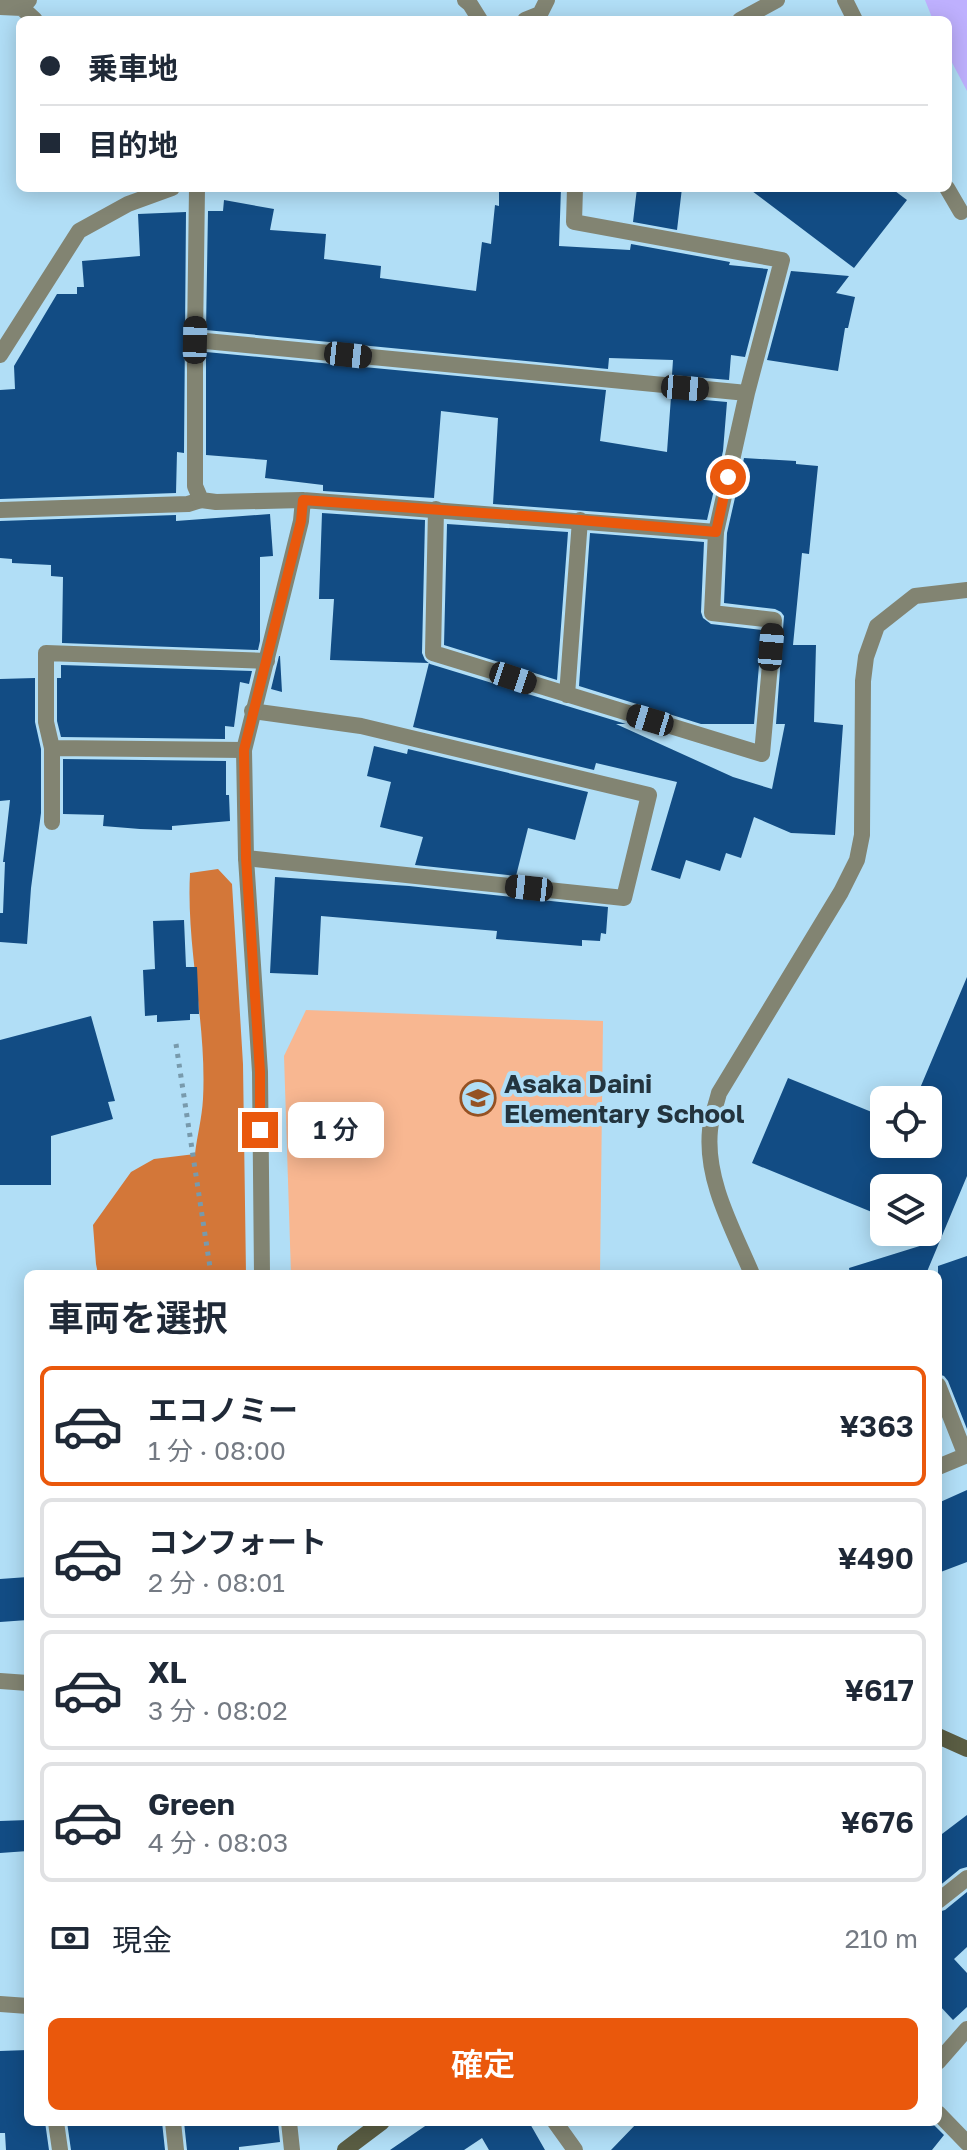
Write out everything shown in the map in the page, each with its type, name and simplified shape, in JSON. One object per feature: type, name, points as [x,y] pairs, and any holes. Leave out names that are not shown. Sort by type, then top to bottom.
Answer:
[{"type":"street","points":[[465,0],[478,16]]},
{"type":"street","points":[[535,16],[540,14],[547,0]]},
{"type":"street","points":[[747,16],[777,0]]},
{"type":"street","points":[[0,7],[25,4]]},
{"type":"street","points":[[0,355],[79,231],[128,204],[161,192]]},
{"type":"street","points":[[197,192],[195,486],[201,500]]},
{"type":"street","points":[[436,509],[433,653],[762,754],[774,620],[712,613],[716,532],[747,393],[782,260],[574,222],[575,192]]},
{"type":"street","points":[[949,192],[961,212]]},
{"type":"street","points":[[195,340],[747,393]]},
{"type":"street","points":[[0,510],[188,504],[201,500],[303,500],[716,532]]},
{"type":"street","points":[[262,1270],[260,1072],[246,858],[244,750],[301,521],[303,500]]},
{"type":"street","points":[[567,695],[580,520]]},
{"type":"street","points":[[750,1270],[723,1207],[710,1163],[710,1128],[719,1093],[841,892],[857,860],[862,835],[863,681],[866,657],[877,626],[915,596],[967,590]]},
{"type":"street","points":[[52,822],[52,748],[46,722],[46,653],[267,661]]},
{"type":"street","points":[[246,858],[624,898],[649,795],[361,726],[252,711]]},
{"type":"street","points":[[52,748],[244,750]]},
{"type":"street","points":[[942,1395],[966,1456],[942,1465]]},
{"type":"street","points":[[0,1681],[24,1683]]},
{"type":"street","points":[[942,1734],[967,1749]]},
{"type":"street","points":[[942,1898],[967,1878]]},
{"type":"street","points":[[0,2004],[24,2006]]},
{"type":"street","points":[[942,2057],[967,2029]]},
{"type":"street","points":[[942,2117],[967,2143]]},
{"type":"street","points":[[57,2126],[60,2150]]},
{"type":"street","points":[[173,2126],[176,2150]]},
{"type":"street","points":[[289,2126],[292,2150]]},
{"type":"street","points":[[345,2150],[377,2126]]},
{"type":"street","points":[[558,2126],[575,2150]]},
{"type":"path","points":[[176,1044],[210,1270]]},
{"type":"shaded area","points":[[925,0],[967,0],[967,91],[952,63],[952,16],[931,16]]},
{"type":"shaded area","points":[[218,869],[232,884],[243,1064],[246,1270],[97,1270],[93,1225],[131,1172],[154,1159],[195,1154],[203,1071],[191,929],[190,873]]},
{"type":"shaded area","name":"Asaka Daini Elementary School","points":[[306,1010],[603,1021],[600,1270],[291,1270],[284,1056]]},
{"type":"building","points":[[499,192],[561,192],[559,246],[630,250],[631,244],[730,262],[729,265],[768,269],[745,357],[731,355],[729,380],[672,375],[673,360],[609,358],[608,369],[206,330],[208,211],[223,211],[224,200],[274,209],[270,230],[326,234],[324,259],[381,266],[380,278],[476,291],[482,242],[491,244],[495,205],[499,206]]},
{"type":"building","points":[[637,192],[682,192],[677,230],[633,222]]},
{"type":"building","points":[[753,192],[896,192],[907,200],[854,268]]},
{"type":"building","points":[[186,212],[184,453],[177,452],[176,493],[0,499],[0,390],[15,389],[14,366],[57,294],[77,294],[77,287],[84,287],[82,261],[140,256],[138,214]]},
{"type":"building","points":[[791,271],[849,276],[836,293],[855,297],[848,328],[845,328],[838,371],[767,360]]},
{"type":"building","points":[[206,352],[606,390],[600,441],[667,452],[671,397],[727,402],[723,451],[707,520],[493,504],[498,418],[441,411],[434,498],[323,491],[323,485],[265,478],[267,460],[206,455]]},
{"type":"building","points":[[744,458],[796,461],[796,464],[818,466],[809,554],[802,553],[793,645],[816,645],[814,722],[843,725],[835,835],[791,833],[754,817],[741,858],[726,853],[720,871],[686,860],[680,879],[651,870],[677,782],[596,763],[594,770],[413,727],[429,663],[626,724],[616,724],[733,777],[772,789],[785,724],[776,724],[784,616],[775,609],[724,603],[727,533]]},
{"type":"building","points":[[322,513],[425,520],[422,653],[429,663],[330,660],[334,599],[319,599]]},
{"type":"building","points":[[270,514],[273,556],[260,557],[258,650],[62,643],[63,577],[51,576],[51,565],[12,563],[12,559],[0,558],[0,521],[176,515],[176,521]]},
{"type":"building","points":[[447,524],[568,532],[557,680],[444,645]]},
{"type":"building","points":[[590,533],[704,542],[703,618],[711,624],[762,630],[754,724],[701,724],[579,686]]},
{"type":"building","points":[[280,656],[282,692],[271,689]]},
{"type":"building","points":[[61,665],[252,671],[249,684],[240,682],[234,727],[225,726],[225,739],[61,737],[57,721],[57,678],[61,678]]},
{"type":"building","points":[[35,678],[35,722],[41,749],[41,813],[27,944],[0,942],[3,862],[10,800],[0,801],[0,679]]},
{"type":"building","points":[[374,746],[407,754],[408,749],[588,792],[575,840],[528,828],[516,876],[415,865],[423,837],[380,827],[391,782],[367,776]]},
{"type":"building","points":[[63,759],[226,761],[230,821],[172,826],[172,830],[140,829],[103,826],[104,815],[63,814]]},
{"type":"building","points":[[275,877],[409,886],[608,907],[606,934],[601,933],[600,941],[582,940],[582,946],[496,939],[497,931],[321,916],[318,975],[270,973]]},
{"type":"building","points":[[184,920],[186,967],[197,967],[199,1014],[190,1014],[190,1020],[157,1022],[157,1015],[145,1016],[143,970],[155,969],[153,921]]},
{"type":"building","points":[[967,977],[967,1176],[942,1236],[942,1174],[870,1174],[870,1211],[752,1163],[788,1078],[870,1111],[870,1158],[942,1158],[942,1086],[921,1086]]},
{"type":"building","points":[[91,1016],[115,1101],[108,1102],[113,1119],[51,1136],[51,1185],[0,1185],[0,1040]]},
{"type":"building","points":[[920,1246],[938,1246],[928,1270],[849,1268]]},
{"type":"building","points":[[967,1256],[967,1429],[948,1381],[942,1375],[942,1270],[938,1270],[938,1266]]},
{"type":"building","points":[[967,1490],[967,1562],[942,1571],[942,1501]]},
{"type":"building","points":[[24,1577],[24,1620],[0,1622],[0,1579]]},
{"type":"building","points":[[967,1815],[967,1867],[942,1884],[942,1834]]},
{"type":"building","points":[[24,1820],[24,1851],[0,1853],[0,1821]]},
{"type":"building","points":[[967,1892],[967,1947],[954,1959],[967,1973],[967,2007],[953,2020],[942,2008],[942,1911]]},
{"type":"building","points":[[24,2050],[24,2126],[46,2126],[49,2150],[6,2150],[5,2133],[0,2133],[0,2051]]},
{"type":"building","points":[[68,2126],[162,2126],[165,2150],[71,2150]]},
{"type":"building","points":[[184,2126],[278,2126],[280,2142],[239,2147],[239,2150],[187,2150]]},
{"type":"building","points":[[425,2126],[531,2126],[545,2150],[489,2150],[482,2138],[464,2150],[390,2150]]},
{"type":"building","points":[[634,2126],[935,2126],[944,2135],[932,2150],[611,2150]]},
{"type":"place","name":"Asaka Daini Elementary School","points":[[478,1098]]},
{"type":"route","points":[[260,1130],[260,1072],[246,858],[244,750],[301,521],[303,500],[716,532],[728,477]]}]
